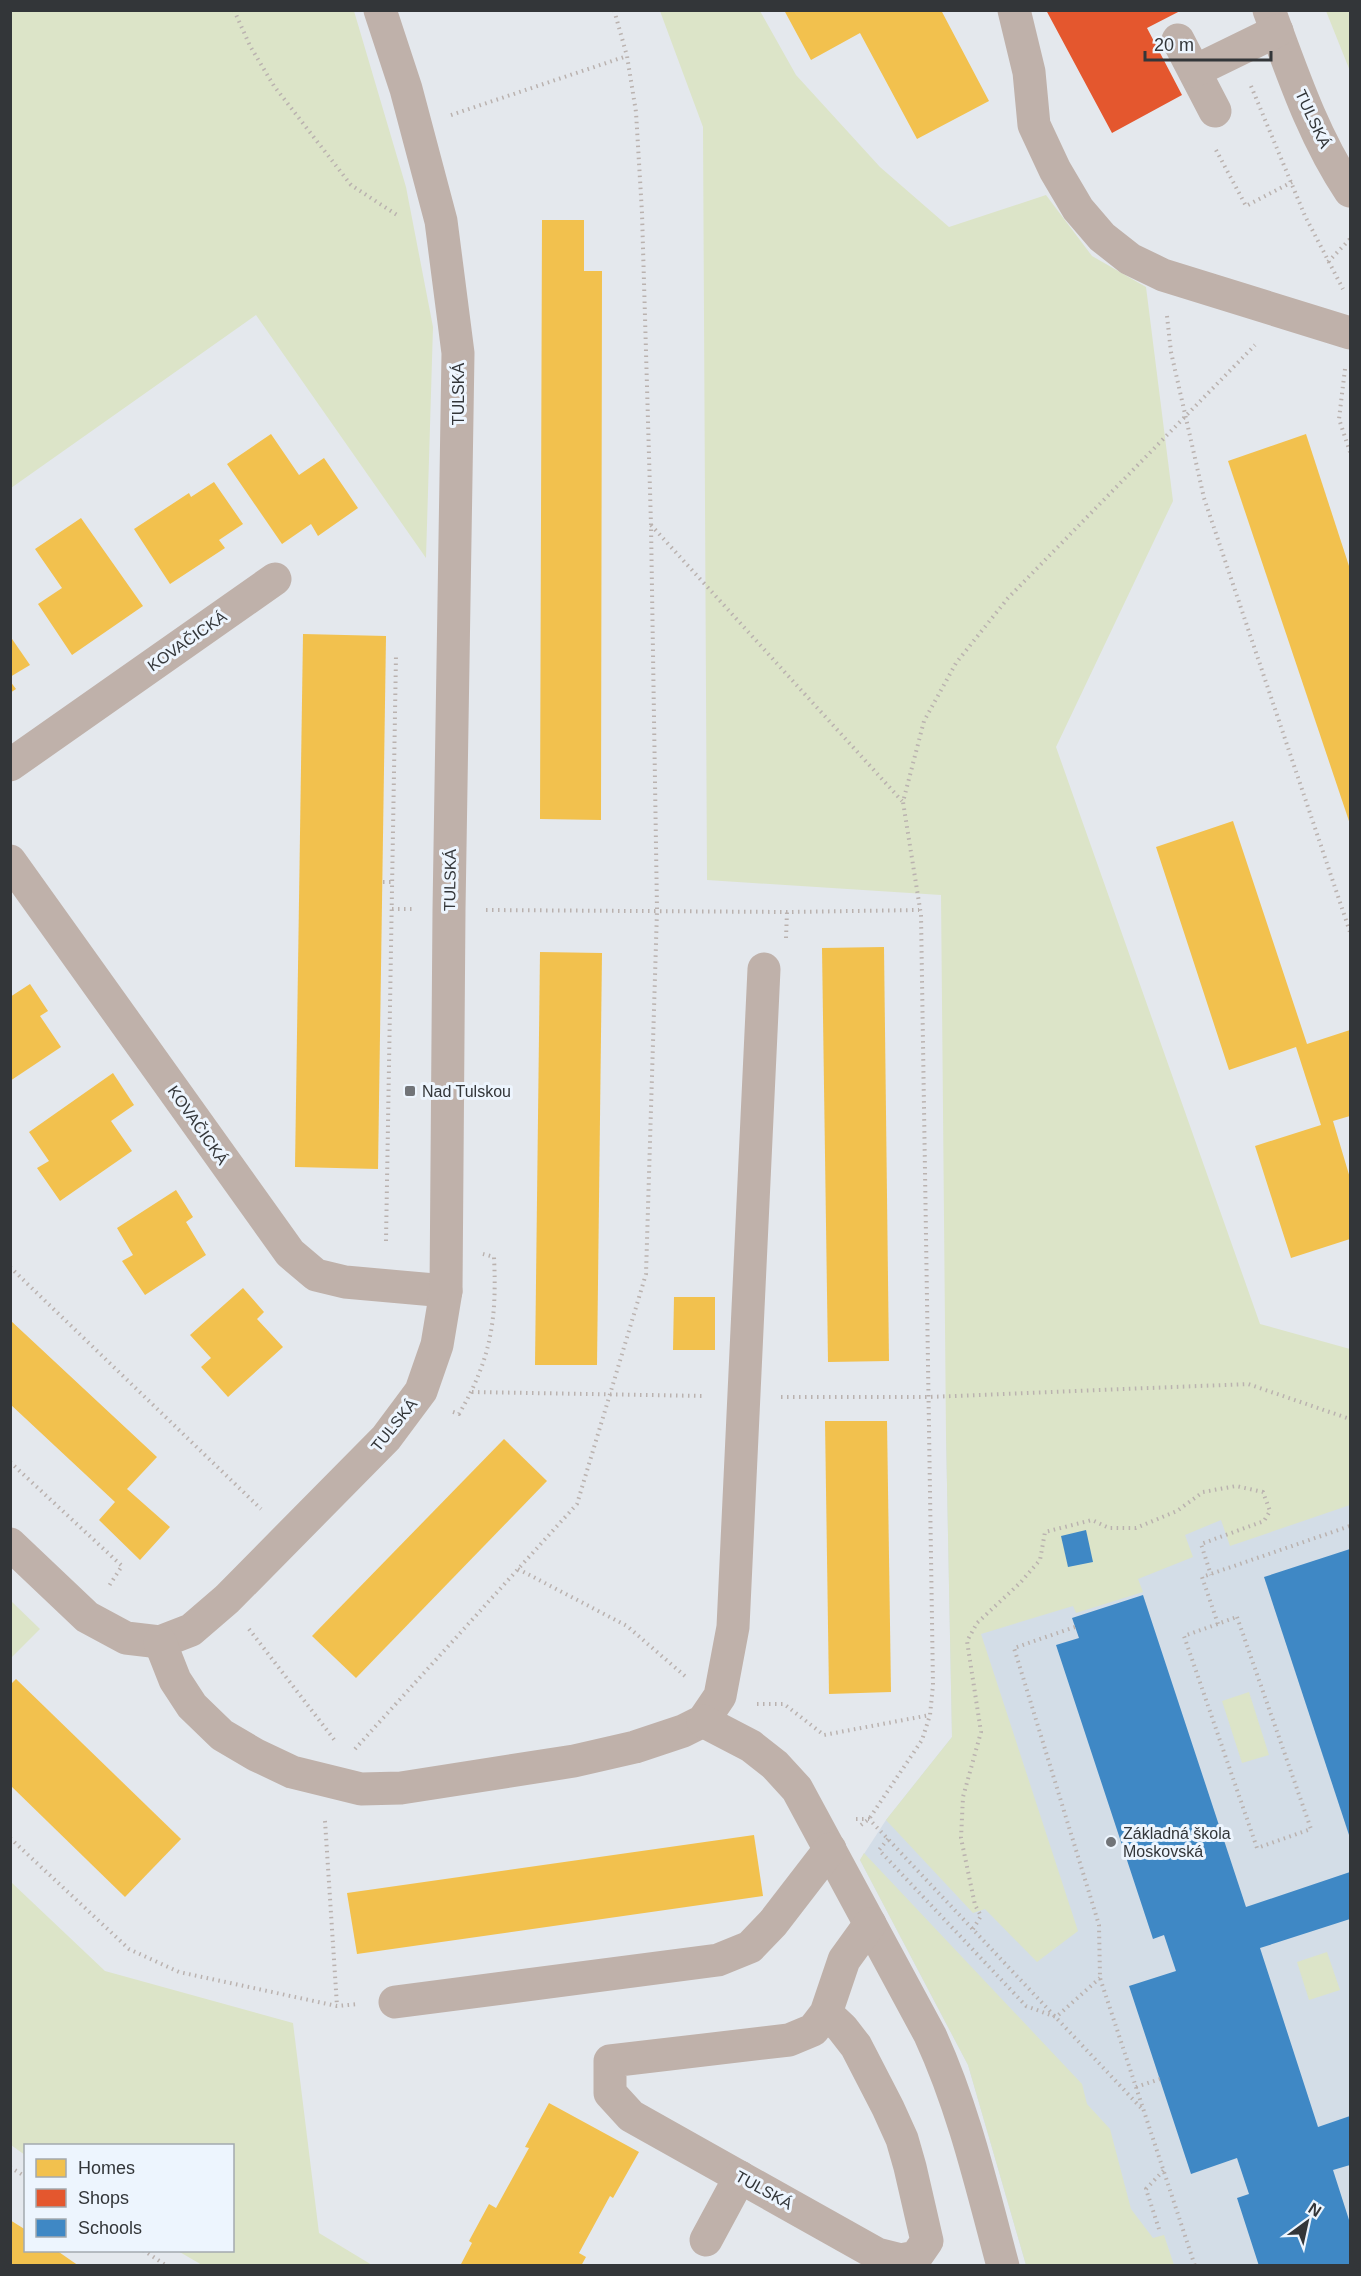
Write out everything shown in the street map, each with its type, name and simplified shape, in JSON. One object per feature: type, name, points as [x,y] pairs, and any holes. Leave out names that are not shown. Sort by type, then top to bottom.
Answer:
[{"type":"street","name":"TULSKÁ","points":[[10,1544],[87,1617],[126,1638],[160,1642],[191,1630],[227,1599],[289,1538],[386,1438],[421,1391],[437,1345],[446,1291],[449,910],[458,353],[441,221],[409,100],[380,10]]},
{"type":"street","points":[[1014,10],[1029,72],[1034,125],[1055,170],[1078,208],[1102,237],[1130,259],[1163,275],[1348,349]]},
{"type":"street","name":"TULSKÁ","points":[[1273,21],[1305,108],[1350,191]]},
{"type":"street","points":[[1195,71],[1236,51],[1273,21]]},
{"type":"street","points":[[1179,40],[1215,111]]},
{"type":"street","name":"KOVAČICKÁ","points":[[10,765],[275,579]]},
{"type":"street","name":"KOVAČICKÁ","points":[[10,861],[290,1253],[316,1275],[345,1282],[446,1291]]},
{"type":"street","points":[[160,1642],[175,1680],[192,1706],[222,1735],[292,1772],[361,1789],[402,1788],[487,1777],[574,1761],[635,1747],[683,1731],[703,1721],[720,1696],[733,1627],[764,969]]},
{"type":"street","points":[[703,1721],[751,1746],[775,1765],[797,1789],[930,2035],[949,2075],[961,2109],[1004,2265]]},
{"type":"street","points":[[395,2002],[718,1960],[750,1947],[773,1923],[830,1850]]},
{"type":"street","points":[[826,2013],[831,1992],[844,1960],[870,1924]]},
{"type":"street","name":"TULSKÁ","points":[[826,2013],[856,2046],[902,2139],[927,2241],[916,2258],[901,2260],[877,2254],[631,2116],[610,2093],[610,2061],[789,2040],[813,2030],[826,2013]]},
{"type":"street","points":[[706,2240],[740,2177]]},
{"type":"path","points":[[234,10],[250,46],[274,86],[351,185],[446,252]]},
{"type":"path","points":[[337,2006],[323,1781],[348,1757],[577,1504],[646,1274],[657,910],[651,525],[642,213],[636,112],[627,56],[614,10]]},
{"type":"path","points":[[1236,51],[1305,216],[1345,292]]},
{"type":"path","points":[[447,117],[627,56]]},
{"type":"path","points":[[1222,161],[1246,206],[1333,161]]},
{"type":"path","points":[[1328,262],[1350,239]]},
{"type":"path","points":[[1167,314],[1171,352],[1184,417],[1204,498],[1350,932]]},
{"type":"path","points":[[830,1850],[869,1819],[922,1740],[930,1715],[933,1685],[920,910],[903,802],[924,721],[956,663],[1008,598],[1259,340]]},
{"type":"path","points":[[1348,349],[1339,419],[1350,452]]},
{"type":"path","points":[[651,525],[903,802]]},
{"type":"path","points":[[386,1241],[396,655]]},
{"type":"path","points":[[383,882],[392,882]]},
{"type":"path","points":[[476,910],[787,912],[920,910]]},
{"type":"path","points":[[10,1267],[289,1538]]},
{"type":"path","points":[[929,1397],[1248,1384],[1350,1419]]},
{"type":"path","points":[[472,1392],[565,1394]]},
{"type":"path","points":[[10,1462],[122,1566],[87,1617]]},
{"type":"path","points":[[973,1929],[981,1916],[975,1905],[961,1838],[963,1797],[981,1732],[967,1641],[977,1623],[1020,1583],[1040,1560],[1045,1532],[1092,1520],[1109,1528],[1136,1528],[1177,1510],[1203,1492],[1236,1486],[1263,1492],[1270,1511],[1264,1521],[1201,1544],[1211,1575]]},
{"type":"path","points":[[1218,1624],[1202,1578],[1350,1526]]},
{"type":"path","points":[[518,1569],[627,1626],[687,1678]]},
{"type":"path","points":[[227,1599],[348,1757]]},
{"type":"path","points":[[1237,1617],[1311,1830],[1257,1848],[1184,1636],[1218,1624],[1237,1617]]},
{"type":"path","points":[[1075,1627],[1014,1648],[1099,1925],[1100,1978],[1196,2265]]},
{"type":"path","points":[[751,1704],[784,1704],[825,1735],[930,1715]]},
{"type":"path","points":[[869,1819],[1144,2112]]},
{"type":"path","points":[[10,1838],[129,1949],[179,1972],[337,2006],[395,2002]]},
{"type":"path","points":[[888,1839],[879,1850],[956,1933],[1026,2006],[1056,2017]]},
{"type":"path","points":[[1056,2017],[1100,1978]]},
{"type":"path","points":[[1136,2087],[1160,2079]]},
{"type":"path","points":[[10,2167],[24,2175]]},
{"type":"path","points":[[1159,2229],[1146,2189],[1164,2170]]},
{"type":"path","points":[[146,2252],[167,2265]]},
{"type":"shaded area","name":"Základná škola Moskovská","points":[[946,1434],[1350,1484],[1350,2265],[1026,2265],[968,2065],[860,1860],[886,1820],[952,1737]]},
{"type":"green space","points":[[11,10],[354,11],[406,187],[433,327],[426,558],[256,315],[11,488]]},
{"type":"green space","points":[[660,11],[760,11],[796,75],[880,167],[949,227],[1046,195],[1092,256],[1146,287],[1173,501],[1056,747],[1260,1324],[1350,1349],[1350,1505],[1230,1546],[1221,1520],[1185,1535],[1193,1557],[1138,1579],[1143,1592],[1076,1613],[1073,1606],[981,1634],[1078,1931],[1037,1962],[985,1909],[973,1913],[886,1820],[952,1737],[946,1434],[941,895],[707,880],[703,127]]},
{"type":"green space","points":[[1326,11],[1350,11],[1350,71]]},
{"type":"green space","points":[[11,1601],[40,1629],[10,1658]]},
{"type":"green space","points":[[1249,1692],[1269,1755],[1242,1763],[1222,1701]]},
{"type":"green space","points":[[864,1853],[1082,2084],[1087,2104],[1110,2129],[1131,2209],[1153,2238],[1164,2235],[1174,2265],[1026,2265],[968,2065],[860,1860]]},
{"type":"green space","points":[[11,1882],[105,1971],[293,2023],[319,2233],[372,2265],[202,2265],[180,2252],[234,2252],[234,2144],[24,2144],[24,2154],[11,2145]]},
{"type":"green space","points":[[1327,1952],[1340,1990],[1309,2000],[1297,1962]]},
{"type":"building: Homes","points":[[784,10],[941,10],[989,101],[917,139],[860,33],[811,60]]},
{"type":"building: Homes","points":[[542,220],[584,220],[584,271],[602,271],[601,820],[540,819]]},
{"type":"building: Homes","points":[[271,434],[299,475],[324,458],[358,508],[318,536],[311,524],[282,544],[227,464]]},
{"type":"building: Homes","points":[[1306,434],[1350,569],[1350,824],[1228,461]]},
{"type":"building: Homes","points":[[214,482],[243,524],[219,540],[225,548],[170,584],[134,529],[189,493],[191,497]]},
{"type":"building: Homes","points":[[81,518],[143,606],[72,655],[38,604],[62,588],[35,549]]},
{"type":"building: Homes","points":[[303,634],[386,636],[378,1169],[295,1167]]},
{"type":"building: Homes","points":[[10,636],[30,665],[10,677]]},
{"type":"building: Homes","points":[[10,681],[16,689],[10,693]]},
{"type":"building: Homes","points":[[1233,821],[1307,1044],[1350,1030],[1350,1116],[1333,1121],[1350,1178],[1350,1239],[1291,1258],[1255,1146],[1321,1125],[1296,1047],[1229,1070],[1156,847]]},
{"type":"building: Homes","points":[[884,947],[889,1361],[828,1362],[822,948]]},
{"type":"building: Homes","points":[[540,952],[602,953],[597,1365],[535,1365]]},
{"type":"building: Homes","points":[[30,984],[48,1011],[40,1016],[61,1047],[10,1081],[10,997]]},
{"type":"building: Homes","points":[[113,1073],[134,1105],[111,1121],[132,1151],[60,1201],[37,1168],[49,1161],[29,1132]]},
{"type":"building: Homes","points":[[176,1190],[193,1217],[186,1222],[206,1255],[145,1295],[122,1261],[133,1255],[117,1228]]},
{"type":"building: Homes","points":[[243,1288],[264,1312],[257,1319],[283,1347],[228,1397],[201,1367],[211,1358],[190,1335]]},
{"type":"building: Homes","points":[[674,1297],[715,1297],[715,1350],[673,1350]]},
{"type":"building: Homes","points":[[10,1320],[157,1457],[127,1489],[170,1527],[140,1560],[99,1520],[115,1502],[10,1404]]},
{"type":"building: Homes","points":[[825,1421],[887,1421],[891,1692],[829,1694]]},
{"type":"building: Homes","points":[[504,1439],[547,1481],[356,1678],[312,1636]]},
{"type":"building: Homes","points":[[16,1679],[181,1839],[125,1897],[10,1785],[10,1685]]},
{"type":"building: Homes","points":[[754,1835],[763,1896],[357,1954],[347,1893]]},
{"type":"building: Homes","points":[[549,2103],[639,2152],[613,2198],[610,2196],[579,2253],[586,2257],[581,2266],[460,2266],[472,2243],[469,2241],[489,2204],[496,2208],[529,2148],[525,2147]]},
{"type":"building: Homes","points":[[10,2220],[24,2229],[24,2252],[59,2252],[79,2266],[10,2266]]},
{"type":"building: Shops","points":[[1046,10],[1182,10],[1147,28],[1182,95],[1112,133]]},
{"type":"building: Schools","points":[[1086,1530],[1093,1562],[1068,1567],[1061,1536]]},
{"type":"building: Schools","points":[[1350,1549],[1350,1838],[1264,1577]]},
{"type":"building: Schools","points":[[1143,1595],[1246,1907],[1350,1872],[1350,1919],[1260,1948],[1318,2127],[1350,2116],[1350,2165],[1333,2170],[1350,2223],[1350,2266],[1259,2266],[1237,2198],[1249,2194],[1237,2158],[1191,2174],[1129,1986],[1176,1971],[1164,1935],[1153,1939],[1056,1645],[1079,1638],[1072,1618]]},
{"type":"place","name":"Nad Tulskou","points":[[410,1091]]},
{"type":"place","name":"Základná škola Moskovská","points":[[1111,1842]]}]
